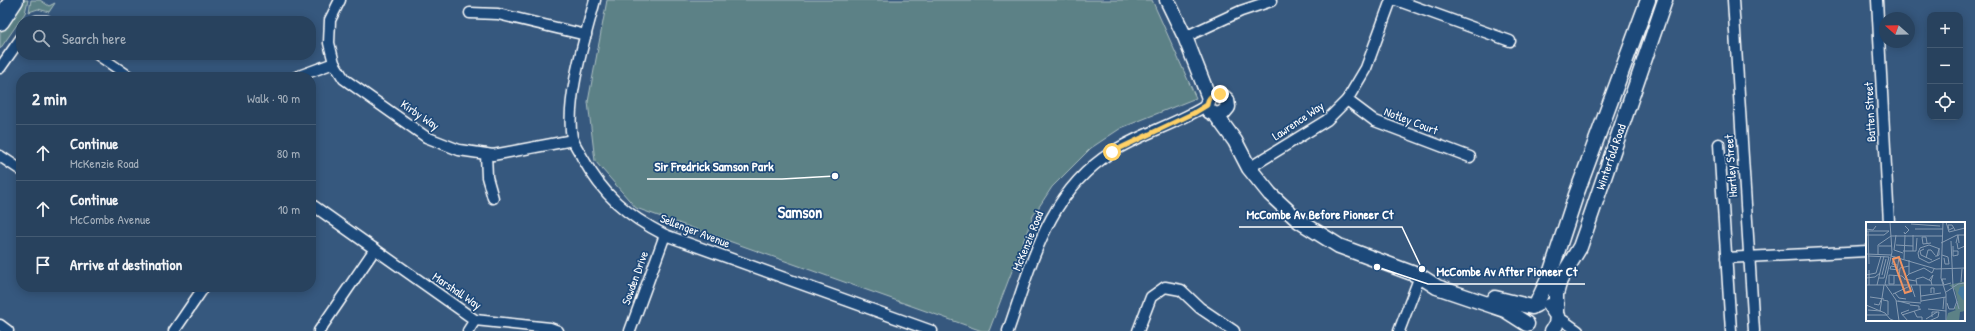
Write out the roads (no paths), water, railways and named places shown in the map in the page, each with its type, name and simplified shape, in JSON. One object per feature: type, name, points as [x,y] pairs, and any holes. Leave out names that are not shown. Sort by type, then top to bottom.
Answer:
[{"type":"highway","points":[[0,20],[14,0]]},
{"type":"main road","points":[[1167,0],[1188,35]]},
{"type":"main road","points":[[1176,0],[1214,105],[1234,129],[1235,141],[1249,168],[1279,205],[1317,234],[1338,246],[1420,276],[1438,287],[1505,310],[1529,328]]},
{"type":"main road","name":"Winterfold Road","points":[[1529,328],[1527,315],[1534,306],[1549,277],[1576,195],[1648,0]]},
{"type":"main road","name":"Winterfold Road","points":[[1552,331],[1556,325],[1556,294],[1560,280],[1580,247],[1665,0]]},
{"type":"main road","points":[[1420,276],[1441,279],[1507,302],[1534,306],[1545,304],[1556,314]]},
{"type":"street","name":"Kirby Way","points":[[340,0],[330,20],[329,43],[334,63],[344,79],[426,137],[459,150],[494,155],[573,140]]},
{"type":"street","name":"Sellenger Avenue","points":[[594,0],[572,99],[571,123],[573,140],[593,177],[618,206],[644,224],[665,235],[932,331]]},
{"type":"street","name":"Lawrence Way","points":[[1249,168],[1327,120],[1347,100],[1366,68],[1391,0]]},
{"type":"street","points":[[1396,0],[1510,41]]},
{"type":"street","name":"Hartley Street","points":[[1733,0],[1754,331]]},
{"type":"street","name":"Batten Street","points":[[1877,0],[1889,222]]},
{"type":"street","points":[[1188,35],[1241,11],[1271,1]]},
{"type":"street","points":[[470,13],[498,14],[586,35]]},
{"type":"street","points":[[0,68],[16,45]]},
{"type":"street","points":[[105,60],[123,72]]},
{"type":"street","points":[[310,72],[334,63]]},
{"type":"street","name":"Notley Court","points":[[1347,100],[1375,121],[1470,157]]},
{"type":"street","name":"McKenzie Road","points":[[1008,331],[1044,232],[1054,212],[1069,190],[1095,164],[1112,152],[1214,105]]},
{"type":"street","name":"Hartley Street","points":[[1719,144],[1731,331]]},
{"type":"street","points":[[486,154],[487,177],[493,198]]},
{"type":"street","points":[[0,156],[16,167]]},
{"type":"street","name":"Marshall Way","points":[[316,208],[475,320],[550,328],[558,331]]},
{"type":"street","name":"Sowden Drive","points":[[630,331],[665,235]]},
{"type":"street","points":[[319,331],[375,249]]},
{"type":"street","points":[[1726,258],[1866,251]]},
{"type":"street","points":[[1399,331],[1420,276]]},
{"type":"street","points":[[1138,331],[1151,297],[1165,286],[1182,290],[1200,308],[1234,331]]},
{"type":"street","points":[[174,331],[201,292]]},
{"type":"street","points":[[1556,314],[1578,331]]},
{"type":"street","points":[[468,331],[475,320]]},
{"type":"street","points":[[0,324],[8,331]]},
{"type":"place","name":"Sir Fredrick Samson Park","points":[[835,176]]},
{"type":"place","name":"McCombe Av After Pioneer Ct","points":[[1377,267]]},
{"type":"place","name":"McCombe Av Before Pioneer Ct","points":[[1422,269]]},
{"type":"district","name":"Samson","points":[[800,212]]}]
